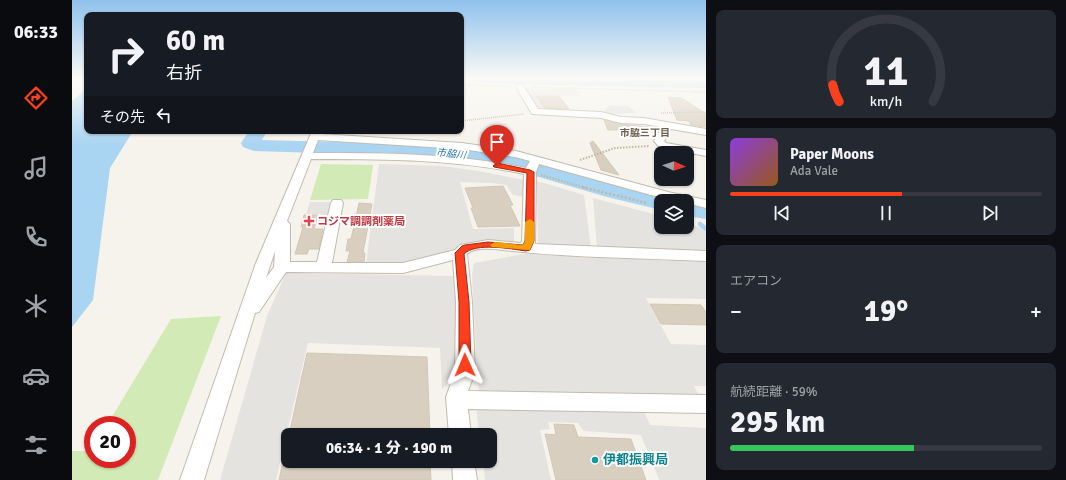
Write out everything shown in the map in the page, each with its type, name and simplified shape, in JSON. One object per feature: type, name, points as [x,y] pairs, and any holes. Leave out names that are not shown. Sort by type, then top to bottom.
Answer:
[{"type":"street","points":[[528,100],[535,112],[601,115],[621,120],[644,121],[706,132]]},
{"type":"street","points":[[668,125],[659,141],[663,145],[706,153]]},
{"type":"street","points":[[192,480],[263,263],[315,134],[462,146],[516,154],[566,166],[666,195],[706,204]]},
{"type":"street","points":[[307,156],[401,156],[434,158],[486,163],[530,172]]},
{"type":"street","points":[[526,248],[529,241],[530,172],[536,159]]},
{"type":"street","points":[[323,268],[339,225],[337,203]]},
{"type":"street","points":[[244,322],[282,268],[283,215]]},
{"type":"street","points":[[282,268],[403,268],[460,253],[465,248],[488,244],[526,248],[706,256]]},
{"type":"street","points":[[459,428],[457,400],[465,372],[464,302],[460,253]]},
{"type":"street","points":[[457,400],[706,404]]},
{"type":"street","points":[[464,468],[465,480]]},
{"type":"path","points":[[464,121],[546,112]]},
{"type":"path","points":[[566,166],[576,161],[589,158],[615,148],[663,145]]},
{"type":"path","points":[[530,172],[573,185],[654,204]]},
{"type":"green space","points":[[321,164],[373,165],[368,199],[310,200]]},
{"type":"green space","points":[[221,316],[158,480],[72,480],[72,451],[84,451],[84,468],[136,468],[136,416],[112,416],[171,319]]},
{"type":"shaded area","points":[[532,100],[538,100],[544,111],[538,111]]},
{"type":"shaded area","points":[[610,105],[629,106],[636,113],[607,114],[603,112]]},
{"type":"shaded area","points":[[379,164],[443,166],[525,180],[525,197],[513,195],[506,185],[460,182],[473,229],[514,228],[514,242],[479,241],[408,264],[366,264]]},
{"type":"shaded area","points":[[537,181],[584,195],[591,248],[540,246],[538,243]]},
{"type":"shaded area","points":[[593,198],[654,214],[654,234],[694,234],[694,226],[699,227],[706,232],[706,253],[597,248]]},
{"type":"shaded area","points":[[310,202],[333,202],[327,227],[317,227],[321,214],[306,214]]},
{"type":"shaded area","points":[[535,252],[706,259],[706,299],[646,298],[671,344],[706,345],[706,386],[694,386],[702,401],[480,397],[477,372],[472,276],[474,263]]},
{"type":"shaded area","points":[[286,273],[456,276],[458,374],[442,389],[440,348],[308,343],[288,428],[281,428],[281,459],[276,480],[220,480],[267,316]]},
{"type":"shaded area","points":[[476,405],[645,413],[650,425],[706,428],[706,480],[659,480],[641,435],[584,431],[578,423],[548,422],[550,429],[540,430],[551,480],[485,480],[484,468],[497,468],[497,428],[478,428]]},
{"type":"water","points":[[84,100],[84,134],[131,134],[110,168],[93,300],[72,327],[72,101]]},
{"type":"building","points":[[539,100],[562,100],[569,109],[544,108]]},
{"type":"building","points":[[669,100],[686,100],[706,114],[706,127],[691,125],[689,121],[677,120]]},
{"type":"building","points":[[604,120],[621,124],[658,128],[658,130],[608,130]]},
{"type":"building","points":[[593,141],[619,175],[601,170],[590,143]]},
{"type":"building","points":[[503,186],[513,205],[510,205],[520,226],[478,227],[471,208],[473,208],[465,188]]},
{"type":"building","points":[[359,203],[372,204],[363,253],[365,253],[364,262],[347,262],[350,251],[346,251],[348,239],[351,239]]},
{"type":"building","points":[[304,215],[318,215],[314,229],[323,229],[319,249],[309,249],[307,254],[295,254],[303,227],[301,227]]},
{"type":"building","points":[[650,304],[701,305],[706,312],[706,325],[661,324]]},
{"type":"building","points":[[307,353],[427,357],[430,428],[291,428]]},
{"type":"building","name":"伊都振興局","points":[[554,424],[574,425],[578,437],[631,439],[646,480],[556,480],[545,434],[556,435]]},
{"type":"building","points":[[282,468],[430,468],[431,480],[279,480]]},
{"type":"waterway","name":"市脇川","points":[[256,134],[250,143],[254,145],[416,150],[474,156],[518,164],[615,192],[654,201]]},
{"type":"waterway","name":"市脇川","points":[[694,210],[706,212]]},
{"type":"waterway","points":[[700,224],[706,229]]},
{"type":"slow traffic","points":[[495,245],[526,248],[529,241],[530,222]]},
{"type":"place","name":"コジマ調調剤薬局","points":[[309,221]]},
{"type":"place","name":"伊都振興局","points":[[595,460]]},
{"type":"district","name":"市脇三丁目","points":[[645,133]]},
{"type":"route","points":[[465,365],[464,302],[460,253],[465,248],[488,244],[526,248],[529,241],[530,172],[497,166]]}]
